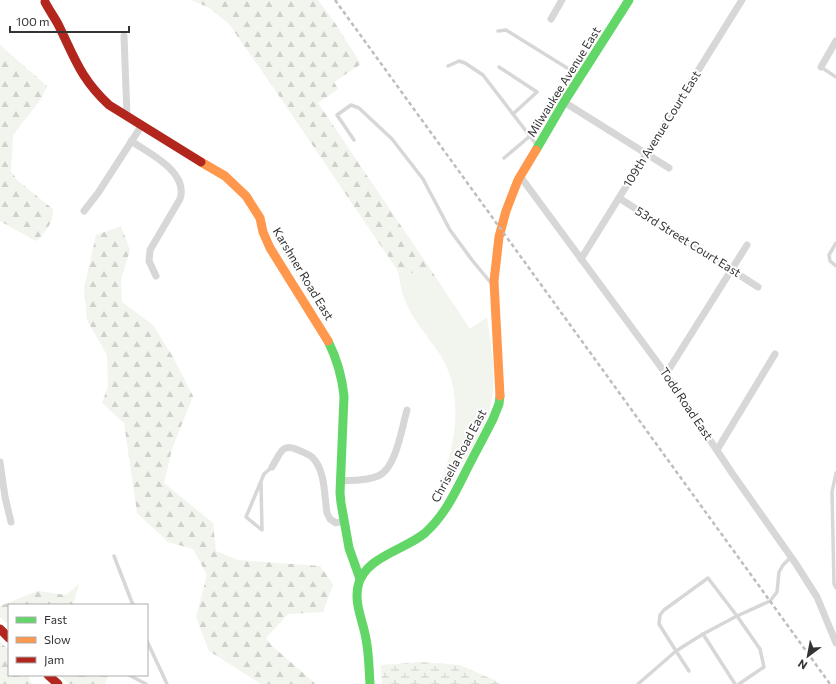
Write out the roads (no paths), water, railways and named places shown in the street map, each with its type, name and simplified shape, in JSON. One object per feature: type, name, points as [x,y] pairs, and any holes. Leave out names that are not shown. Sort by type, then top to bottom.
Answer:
[{"type":"street","points":[[551,19],[562,0]]},
{"type":"street","name":"Milwaukee Avenue East","points":[[520,176],[564,102],[629,0]]},
{"type":"street","name":"109th Avenue Court East","points":[[581,259],[742,0]]},
{"type":"street","name":"Karshner Road East","points":[[45,2],[59,26],[83,78],[100,98],[108,105],[225,176],[246,196],[260,218],[263,232],[270,248],[326,336],[336,358],[342,380],[344,396],[342,481],[340,501],[343,521],[355,568],[360,578]]},
{"type":"street","points":[[124,36],[127,116]]},
{"type":"street","points":[[822,67],[836,41]]},
{"type":"street","points":[[564,102],[669,168]]},
{"type":"street","points":[[84,211],[98,193],[142,125]]},
{"type":"street","points":[[131,140],[169,166],[178,177],[182,190],[180,199],[150,250],[149,261],[156,276]]},
{"type":"street","name":"Chrisella Road East","points":[[370,684],[365,633],[356,599],[356,590],[360,578],[366,569],[376,560],[421,535],[447,508],[493,419],[499,404],[500,389],[494,268],[499,237],[506,211],[520,176]]},
{"type":"street","name":"Todd Road East","points":[[520,176],[666,374],[791,557],[817,597],[836,643]]},
{"type":"street","name":"53rd Street Court East","points":[[619,198],[758,286]]},
{"type":"street","points":[[666,374],[747,245]]},
{"type":"street","points":[[717,450],[775,354]]},
{"type":"street","points":[[342,481],[372,478],[386,471],[395,454],[407,410]]},
{"type":"street","points":[[272,467],[282,450],[287,447],[294,448],[311,457],[322,476],[327,513],[330,519],[336,523],[343,521]]},
{"type":"street","points":[[0,462],[5,497],[11,522]]},
{"type":"street","points":[[0,629],[8,637]]},
{"type":"street","points":[[49,676],[58,684]]},
{"type":"lane","points":[[498,31],[506,30],[581,76]]},
{"type":"lane","points":[[448,66],[459,61],[465,63],[482,74],[538,146]]},
{"type":"lane","points":[[499,67],[537,92],[513,114]]},
{"type":"lane","points":[[822,67],[836,77]]},
{"type":"lane","points":[[354,140],[337,114],[351,105],[359,108],[392,139],[422,179],[450,230],[494,287]]},
{"type":"lane","points":[[504,158],[530,136]]},
{"type":"lane","points":[[836,244],[829,255],[830,261],[836,266]]},
{"type":"lane","points":[[261,482],[262,530],[246,517],[264,474],[272,467]]},
{"type":"lane","points":[[836,473],[832,492],[834,584],[836,588]]},
{"type":"lane","points":[[114,556],[133,604]]},
{"type":"lane","points":[[638,684],[676,651],[703,634],[774,598],[777,592],[779,572],[783,564],[791,557]]},
{"type":"lane","points":[[689,671],[659,624],[660,615],[664,610],[708,578],[760,649],[764,667],[739,684]]},
{"type":"lane","points":[[703,634],[735,684]]},
{"type":"lane","points":[[148,643],[167,684]]},
{"type":"lane","points":[[131,676],[146,684]]},
{"type":"railway","points":[[335,0],[830,684]]}]
